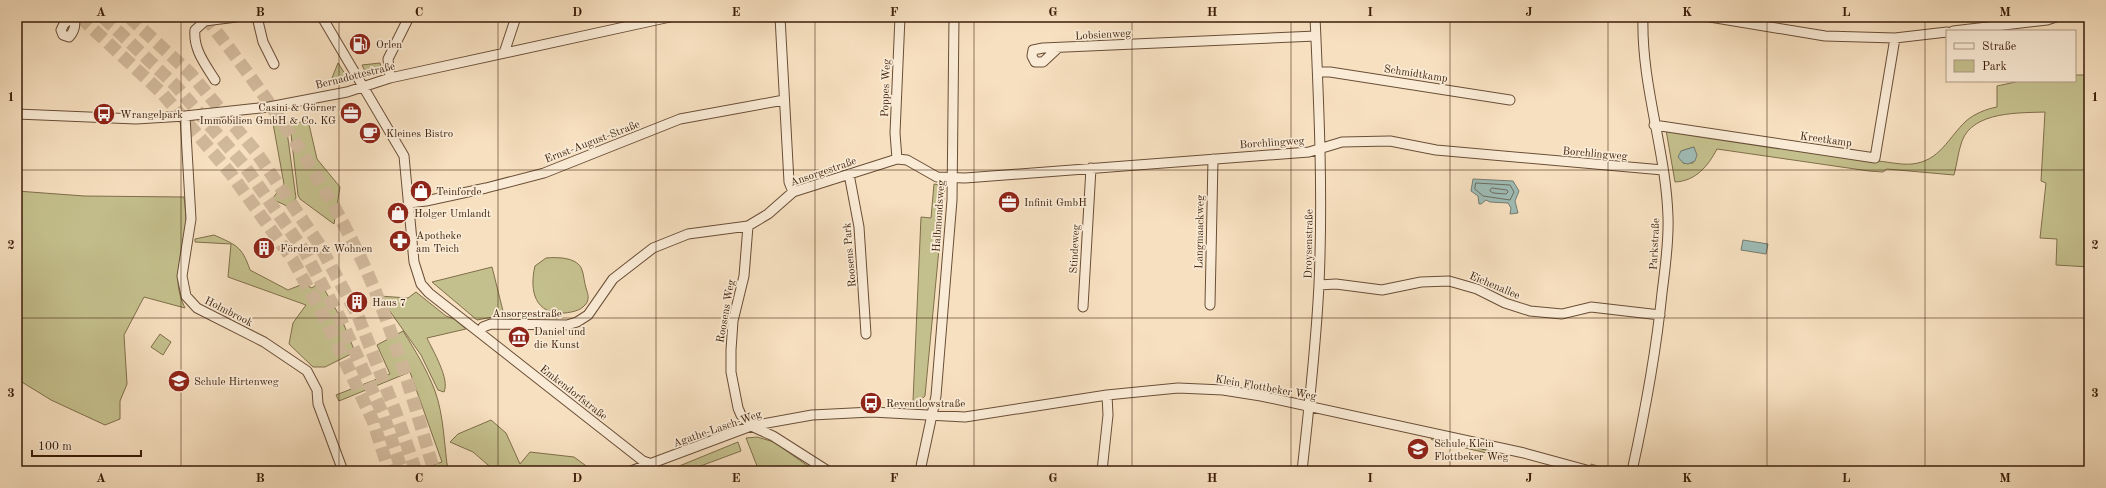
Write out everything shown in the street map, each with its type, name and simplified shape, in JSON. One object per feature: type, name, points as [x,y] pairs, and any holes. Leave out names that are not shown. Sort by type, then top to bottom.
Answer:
[{"type":"street","points":[[215,80],[194,40],[195,30],[203,19],[236,17]]},
{"type":"street","points":[[258,17],[263,42],[274,64]]},
{"type":"street","name":"Emkendorfstraße","points":[[322,17],[363,88],[401,148],[405,164],[414,262],[421,284],[429,293],[651,467]]},
{"type":"street","points":[[390,78],[388,59],[409,17]]},
{"type":"street","points":[[504,53],[516,17]]},
{"type":"street","name":"Bernadottestraße","points":[[17,114],[128,119],[185,116],[268,107],[363,88],[390,78],[504,53],[635,21],[670,17]]},
{"type":"street","points":[[780,17],[789,182],[793,192]]},
{"type":"street","name":"Poppes Weg","points":[[897,159],[895,133],[900,17]]},
{"type":"street","name":"Halbmondsweg","points":[[933,415],[937,384],[953,178],[954,17]]},
{"type":"street","name":"Droysenstraße","points":[[1302,471],[1310,406],[1319,285],[1321,149],[1316,17]]},
{"type":"street","name":"Parkstraße","points":[[1632,471],[1653,370],[1668,244],[1668,217],[1663,170],[1644,64],[1643,17]]},
{"type":"street","points":[[1710,17],[1826,36],[1895,38],[1946,32]]},
{"type":"street","points":[[1962,30],[2047,20],[2056,17]]},
{"type":"street","name":"Lobsienweg","points":[[1058,48],[1316,36]]},
{"type":"street","name":"Kreetkamp","points":[[1654,125],[1875,158],[1895,38]]},
{"type":"street","name":"Schmidtkamp","points":[[1319,72],[1330,72],[1510,100]]},
{"type":"street","name":"Ernst-August-Straße","points":[[409,203],[426,201],[486,188],[544,173],[680,119],[784,100]]},
{"type":"street","name":"Holmbrook","points":[[185,116],[191,219],[182,276],[186,296],[197,308],[264,342],[307,371],[317,390],[318,404],[343,471]]},
{"type":"street","name":"Borchlingweg","points":[[953,178],[1309,152],[1342,142],[1390,141],[1436,150],[1663,170]]},
{"type":"street","points":[[897,159],[907,160],[937,177],[953,178]]},
{"type":"street","name":"Ansorgestraße","points":[[480,332],[487,325],[504,322],[573,323],[588,315],[613,278],[653,248],[688,234],[748,226],[768,214],[793,192],[897,159]]},
{"type":"street","name":"Langmaackweg","points":[[1210,305],[1213,159]]},
{"type":"street","name":"Stindeweg","points":[[1083,307],[1091,168]]},
{"type":"street","name":"Roosens Park","points":[[849,174],[859,227],[866,334]]},
{"type":"street","name":"Roosens Weg","points":[[748,226],[744,276],[733,321],[730,350],[732,377],[738,408],[741,415],[751,426],[773,436],[828,471]]},
{"type":"street","name":"Eichenallee","points":[[1319,285],[1336,284],[1382,290],[1421,282],[1449,281],[1478,289],[1505,303],[1530,311],[1562,314],[1591,307],[1660,315]]},
{"type":"street","name":"Klein Flottbeker Weg","points":[[933,415],[965,417],[1145,390],[1198,388],[1262,396],[1310,406],[1524,453],[1590,471]]},
{"type":"street","points":[[1102,471],[1108,415],[1107,395]]},
{"type":"street","name":"Agathe-Lasch-Weg","points":[[631,471],[651,467],[751,426],[788,418],[838,413],[884,412],[933,415]]},
{"type":"street","points":[[920,471],[933,415]]},
{"type":"green space","points":[[338,63],[347,77],[344,83],[330,83]]},
{"type":"green space","points":[[380,63],[382,70],[379,74],[375,75],[366,73],[362,65]]},
{"type":"green space","points":[[2076,75],[2089,75],[2089,267],[2056,265],[2057,239],[2040,238],[2046,183],[2041,181],[2045,112],[1998,116],[1976,124],[1968,131],[1962,141],[1954,175],[1887,169],[1883,172],[1869,171],[1717,149],[1710,161],[1695,176],[1675,182],[1666,130],[1899,164],[1912,164],[1922,162],[1937,154],[1969,118],[1980,112],[1997,107],[1997,86],[2015,82],[2076,82]],"holes":[[[1694,147],[1693,163],[1683,163],[1681,151]]]},
{"type":"green space","points":[[272,118],[286,124],[296,198],[289,207],[272,199],[284,184]]},
{"type":"green space","points":[[308,120],[317,159],[340,187],[334,224],[300,199],[298,195],[290,125]]},
{"type":"green space","points":[[934,184],[945,186],[925,396],[919,401],[913,401],[921,217],[931,218]]},
{"type":"green space","points":[[17,191],[84,196],[184,197],[186,222],[179,265],[178,285],[180,296],[185,308],[144,297],[124,335],[127,384],[120,401],[120,419],[105,425],[51,400],[17,379]]},
{"type":"green space","points":[[214,235],[237,247],[244,256],[250,270],[288,290],[303,284],[312,288],[320,282],[342,320],[355,352],[325,367],[313,367],[289,344],[293,323],[306,305],[228,277],[231,244],[195,242],[195,239]]},
{"type":"green space","points":[[546,258],[572,260],[580,266],[583,272],[588,297],[587,303],[581,309],[568,313],[555,313],[541,306],[536,300],[533,284],[535,266]]},
{"type":"green space","points":[[492,267],[504,315],[477,320],[432,282]]},
{"type":"green space","points":[[416,292],[446,316],[454,319],[466,329],[427,338],[443,373],[445,380],[444,392],[438,390],[421,355],[379,296],[408,298]]},
{"type":"green space","points":[[403,331],[428,375],[435,391],[442,420],[448,471],[414,471],[442,462],[410,372],[339,401],[336,395],[390,374],[377,345]]},
{"type":"green space","points":[[160,334],[171,342],[163,355],[151,347]]},
{"type":"green space","points":[[491,420],[506,433],[520,464],[530,452],[574,457],[593,471],[556,471],[551,468],[540,471],[495,471],[473,452],[450,442],[458,434]]},
{"type":"green space","points":[[757,437],[774,442],[815,471],[759,471],[746,438]]},
{"type":"green space","points":[[1432,437],[1493,451],[1493,453],[1491,454],[1435,441],[1431,439]]},
{"type":"green space","points":[[738,442],[741,451],[687,471],[667,471]]},
{"type":"green space","points":[[1591,464],[1614,471],[1604,471],[1590,467]]},
{"type":"water","points":[[1694,147],[1697,155],[1695,161],[1688,164],[1683,163],[1678,157],[1681,151]]},
{"type":"water","points":[[1473,179],[1513,181],[1519,191],[1515,201],[1518,213],[1510,214],[1511,208],[1508,203],[1490,202],[1486,200],[1479,204],[1478,196],[1471,191]]},
{"type":"water","points":[[1743,240],[1768,244],[1766,254],[1741,250]]},
{"type":"tunnel","points":[[80,17],[162,93],[231,174],[293,260],[329,327],[373,421],[389,471]]},
{"type":"tunnel","points":[[103,17],[175,85],[243,164],[305,252],[341,320],[384,417],[402,471]]},
{"type":"tunnel","points":[[129,17],[190,73],[256,152],[319,244],[358,316],[396,413],[416,471]]},
{"type":"tunnel","points":[[205,17],[250,76],[292,136],[348,232],[385,315],[411,393],[434,471]]},
{"type":"place","name":"Orlen","points":[[360,44]]},
{"type":"place","name":"Casini & Görner Immobilien GmbH & Co. KG","points":[[351,113]]},
{"type":"place","name":"Wrangelpark","points":[[104,114]]},
{"type":"place","name":"Kleines Bistro","points":[[370,133]]},
{"type":"place","name":"Teinforde","points":[[421,191]]},
{"type":"place","name":"Infinit GmbH","points":[[1009,202]]},
{"type":"place","name":"Holger Umlandt","points":[[398,213]]},
{"type":"place","name":"Apotheke am Teich","points":[[400,241]]},
{"type":"place","name":"Fördern & Wohnen","points":[[264,248]]},
{"type":"place","name":"Haus 7","points":[[357,302]]},
{"type":"place","name":"Daniel und die Kunst","points":[[519,337]]},
{"type":"place","name":"Schule Hirtenweg","points":[[179,381]]},
{"type":"place","name":"Reventlowstraße","points":[[871,403]]},
{"type":"place","name":"Schule Klein Flottbeker Weg","points":[[1418,449]]}]
